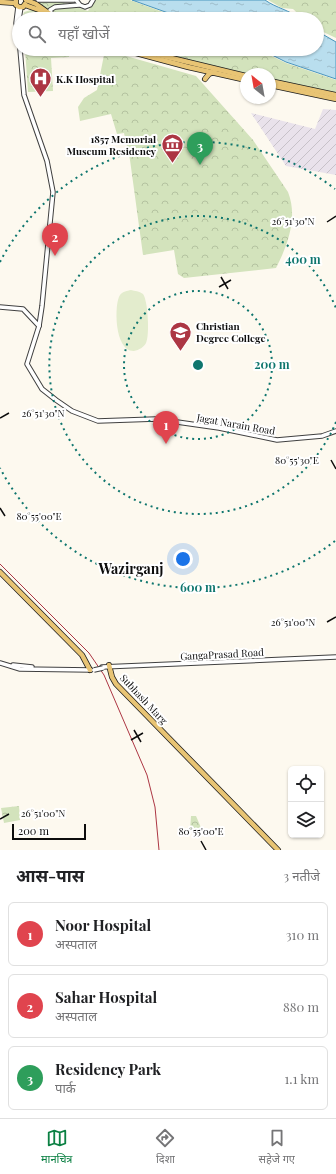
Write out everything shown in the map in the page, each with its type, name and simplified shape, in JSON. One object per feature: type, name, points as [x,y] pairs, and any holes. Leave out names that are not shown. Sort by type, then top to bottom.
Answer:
[{"type":"main road","points":[[0,2],[23,2],[44,12]]},
{"type":"main road","points":[[149,56],[240,78]]},
{"type":"main road","points":[[163,56],[240,75]]},
{"type":"main road","points":[[205,79],[214,72]]},
{"type":"main road","points":[[276,82],[336,95]]},
{"type":"main road","points":[[276,86],[336,99]]},
{"type":"main road","points":[[0,572],[79,651],[91,669]]},
{"type":"main road","name":"Subhash Marg","points":[[109,666],[112,677],[134,703],[278,850]]},
{"type":"street","points":[[38,0],[75,0],[79,5]]},
{"type":"street","points":[[51,12],[50,10],[55,7],[79,5],[86,7],[91,4],[93,0]]},
{"type":"street","points":[[21,12],[23,2]]},
{"type":"street","points":[[20,12],[23,2]]},
{"type":"street","name":"Jagat Narain Road","points":[[21,56],[24,96],[47,161],[53,192],[46,283],[39,326],[27,364],[42,389],[72,411],[85,417],[102,421],[163,420],[219,428],[277,440],[322,436],[336,431]]},
{"type":"street","points":[[0,307],[23,309],[39,326]]},
{"type":"street","name":"GangaPrasad Road","points":[[109,666],[336,657]]},
{"type":"street","points":[[0,663],[22,667],[91,669],[109,666]]},
{"type":"shaded area","points":[[323,109],[336,110],[336,175],[286,166],[251,113],[315,129]]},
{"type":"green space","points":[[56,0],[88,11],[95,0],[130,0],[163,12],[51,12],[36,1]]},
{"type":"green space","points":[[268,0],[336,0],[336,38],[324,32],[324,12],[296,12],[293,9],[282,8]]},
{"type":"green space","points":[[31,10],[39,12],[24,12]]},
{"type":"green space","points":[[25,56],[69,56],[51,58],[53,91],[28,92]]},
{"type":"green space","points":[[104,56],[126,56],[196,76],[253,140],[288,192],[291,202],[292,221],[288,240],[276,268],[184,278],[178,274],[174,250],[143,255],[130,160],[124,133],[117,134],[111,114],[80,121],[78,107],[84,98],[97,90]]},
{"type":"green space","points":[[170,56],[272,56],[286,63],[336,80],[336,93],[276,80],[276,68],[240,68],[240,72]]},
{"type":"green space","points":[[131,290],[143,294],[148,318],[146,343],[138,350],[134,351],[127,349],[123,344],[119,336],[117,326],[118,300],[120,295]]},
{"type":"green space","points":[[19,806],[20,820],[4,823],[1,808]]},
{"type":"green space","points":[[191,816],[196,816],[202,830],[190,831]]},
{"type":"water","points":[[132,0],[265,0],[290,12],[165,12]]},
{"type":"water","points":[[324,35],[336,42],[336,79],[286,62],[274,56],[324,56]]},
{"type":"railway","points":[[0,564],[89,653],[104,675],[147,775],[155,807],[159,850]]},
{"type":"place","name":"K.K Hospital","points":[[40,98]]},
{"type":"place","name":"1857 Memorial Museum Residency","points":[[172,164]]},
{"type":"place","name":"Residency Park","points":[[200,165]]},
{"type":"place","name":"Sahar Hospital","points":[[55,256]]},
{"type":"place","name":"Christian Degree College","points":[[181,352]]},
{"type":"place","name":"Noor Hospital","points":[[166,444]]},
{"type":"district","name":"Wazirganj","points":[[131,568]]}]
